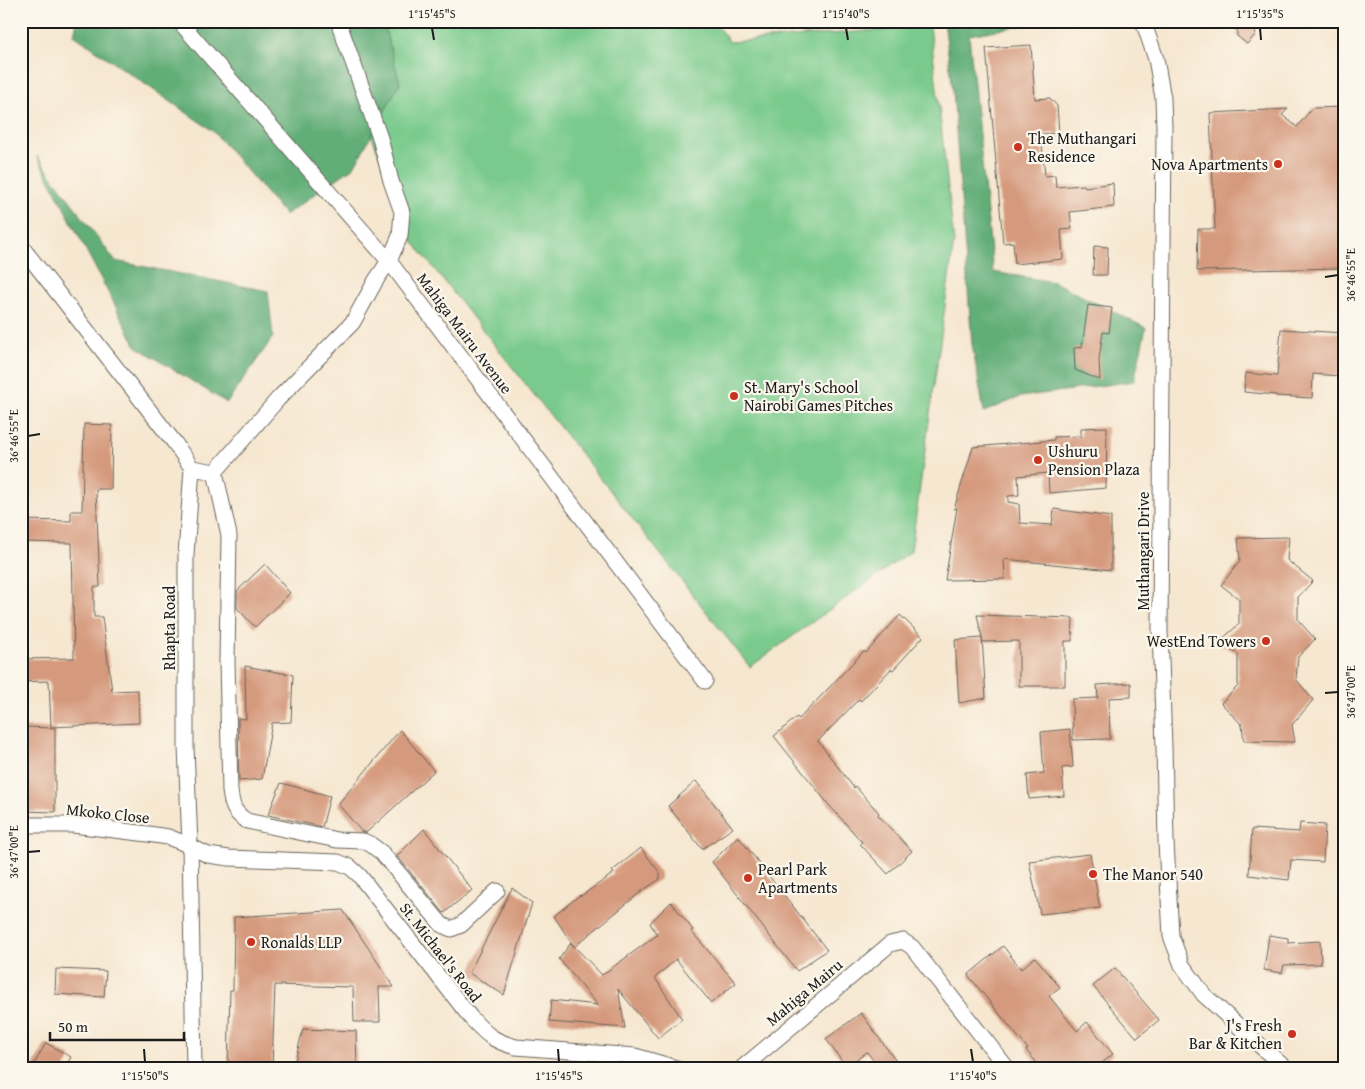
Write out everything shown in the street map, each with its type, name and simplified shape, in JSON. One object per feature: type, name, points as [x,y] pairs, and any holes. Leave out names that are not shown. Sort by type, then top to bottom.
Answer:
[{"type":"street","name":"Mahiga Mairu Avenue","points":[[179,21],[389,261],[705,681]]},
{"type":"street","points":[[216,472],[278,399],[353,322],[376,280],[389,261],[400,236],[402,212],[391,181],[380,138],[338,21]]},
{"type":"street","name":"Muthangari Drive","points":[[1143,21],[1156,59],[1163,98],[1164,128],[1160,629],[1166,842],[1171,936],[1182,965],[1204,995],[1286,1068]]},
{"type":"street","points":[[21,246],[174,442],[192,468],[216,472]]},
{"type":"street","name":"Rhapta Road","points":[[192,468],[186,555],[186,746],[190,845],[194,1068]]},
{"type":"street","points":[[216,472],[229,535],[227,661],[230,791],[232,804],[238,816],[247,822],[337,840],[363,841],[370,844],[382,853],[442,925],[451,929],[461,925],[497,891]]},
{"type":"street","name":"Mkoko Close","points":[[21,825],[73,825],[112,829],[168,837],[190,845]]},
{"type":"street","name":"St. Michael's Road","points":[[190,845],[208,855],[229,858],[338,862],[350,867],[359,875],[470,1018],[486,1034],[500,1043],[516,1047],[635,1056],[676,1068]]},
{"type":"street","name":"Mahiga Mairu","points":[[742,1068],[890,944],[904,942],[912,947],[1007,1068]]},
{"type":"green space","points":[[77,21],[383,21],[400,83],[354,167],[285,215],[213,131],[74,35]]},
{"type":"green space","name":"St. Mary's School Nairobi Games Pitches","points":[[327,21],[713,21],[730,42],[930,26],[954,242],[911,551],[750,667],[413,242]]},
{"type":"green space","points":[[944,21],[1046,21],[969,35],[993,272],[1054,282],[1146,328],[1134,381],[1020,397],[984,412],[972,344],[953,91]]},
{"type":"green space","points":[[37,156],[115,261],[268,291],[273,337],[227,403],[136,346]]},
{"type":"building","points":[[1251,23],[1256,34],[1247,44],[1237,36],[1237,28]]},
{"type":"building","name":"The Muthangari Residence","points":[[1031,45],[1035,99],[1050,98],[1057,106],[1059,133],[1041,134],[1045,176],[1055,175],[1056,187],[1084,185],[1085,187],[1113,183],[1114,207],[1070,212],[1072,229],[1061,230],[1063,259],[1015,264],[1013,242],[1003,243],[986,48]]},
{"type":"building","name":"Nova Apartments","points":[[1344,107],[1344,268],[1197,271],[1198,229],[1215,229],[1210,113],[1288,109],[1282,115],[1297,127],[1312,108]]},
{"type":"building","points":[[1094,246],[1108,247],[1107,275],[1093,275]]},
{"type":"building","points":[[1088,305],[1112,308],[1109,333],[1103,332],[1099,359],[1100,380],[1075,370],[1074,348],[1082,347]]},
{"type":"building","points":[[1281,329],[1343,333],[1340,376],[1313,374],[1312,398],[1244,392],[1246,373],[1277,376]]},
{"type":"building","points":[[84,424],[112,425],[111,489],[96,489],[100,587],[94,587],[94,617],[102,617],[112,691],[138,690],[139,723],[51,727],[49,681],[21,682],[21,659],[74,658],[72,543],[21,542],[21,520],[71,521],[71,511],[82,511]]},
{"type":"building","points":[[1107,427],[1106,488],[1049,493],[1048,473],[1018,476],[1019,495],[1008,496],[1008,502],[1019,504],[1020,523],[1052,525],[1054,509],[1111,517],[1111,570],[1004,559],[1005,579],[945,580],[957,508],[954,509],[973,447],[1054,440],[1054,437],[1081,436],[1081,428]]},
{"type":"building","name":"WestEnd Towers","points":[[1289,537],[1287,560],[1313,581],[1298,597],[1298,620],[1315,639],[1298,657],[1296,679],[1313,700],[1292,725],[1295,742],[1244,741],[1242,725],[1221,703],[1238,686],[1238,654],[1218,643],[1239,624],[1239,599],[1221,585],[1240,561],[1238,538]]},
{"type":"building","points":[[265,564],[290,593],[255,627],[237,608],[237,591]]},
{"type":"building","points":[[900,615],[923,637],[893,670],[891,669],[861,701],[859,699],[818,741],[854,788],[855,786],[879,813],[878,815],[912,851],[888,874],[860,844],[862,842],[829,805],[774,736],[797,717],[799,719],[864,651],[866,653]]},
{"type":"building","points":[[977,615],[1073,618],[1072,641],[1065,641],[1065,686],[1019,686],[1019,641],[983,642]]},
{"type":"building","points":[[982,638],[986,698],[959,703],[955,640]]},
{"type":"building","points":[[245,666],[293,675],[291,722],[272,723],[262,779],[239,781],[238,718],[246,719]]},
{"type":"building","points":[[1131,683],[1131,697],[1109,698],[1110,739],[1073,740],[1072,699],[1098,698],[1097,685]]},
{"type":"building","points":[[24,727],[55,728],[55,812],[23,811]]},
{"type":"building","points":[[1070,729],[1073,767],[1062,768],[1064,796],[1029,799],[1027,775],[1044,773],[1041,732]]},
{"type":"building","points":[[400,730],[434,771],[367,832],[362,832],[338,804]]},
{"type":"building","points":[[696,781],[733,828],[702,849],[668,806]]},
{"type":"building","points":[[281,783],[330,796],[322,827],[268,815]]},
{"type":"building","points":[[1300,823],[1325,825],[1323,862],[1291,860],[1289,880],[1249,875],[1252,829],[1299,832]]},
{"type":"building","points":[[424,829],[472,890],[444,913],[397,856]]},
{"type":"building","name":"Pearl Park Apartments","points":[[738,836],[827,950],[797,971],[712,862]]},
{"type":"building","points":[[641,848],[660,873],[660,879],[642,891],[574,947],[554,916],[580,895],[614,873],[612,871]]},
{"type":"building","points":[[1090,854],[1100,908],[1040,914],[1029,861]]},
{"type":"building","points":[[512,888],[532,903],[504,995],[469,973]]},
{"type":"building","points":[[671,902],[693,930],[691,931],[736,983],[711,1003],[676,959],[655,978],[682,1019],[658,1038],[618,989],[625,1028],[549,1022],[551,1000],[598,1005],[559,959],[571,943],[602,975],[657,935],[650,923]]},
{"type":"building","points":[[343,910],[394,987],[379,987],[380,1022],[354,1022],[353,987],[275,985],[272,1068],[228,1066],[230,990],[233,990],[234,917]]},
{"type":"building","points":[[1269,935],[1288,938],[1288,943],[1320,941],[1321,964],[1284,965],[1282,973],[1264,970]]},
{"type":"building","points":[[1003,946],[1021,969],[1035,957],[1060,987],[1049,996],[1077,1031],[1087,1022],[1113,1054],[1096,1068],[1041,1068],[1026,1050],[1028,1049],[968,975]]},
{"type":"building","points":[[1115,968],[1159,1020],[1137,1038],[1093,986]]},
{"type":"building","points":[[56,969],[106,971],[104,997],[55,994]]},
{"type":"building","points":[[861,1013],[896,1061],[887,1068],[879,1068],[867,1052],[846,1067],[826,1039]]},
{"type":"building","points":[[303,1029],[356,1031],[357,1068],[323,1068],[294,1065]]},
{"type":"building","points":[[46,1043],[71,1057],[65,1068],[32,1068]]},
{"type":"place","name":"The Muthangari Residence","points":[[1018,147]]},
{"type":"place","name":"Nova Apartments","points":[[1278,164]]},
{"type":"place","name":"St. Mary's School Nairobi Games Pitches","points":[[734,396]]},
{"type":"place","name":"Ushuru Pension Plaza","points":[[1038,460]]},
{"type":"place","name":"WestEnd Towers","points":[[1266,641]]},
{"type":"place","name":"The Manor 540","points":[[1093,874]]},
{"type":"place","name":"Pearl Park Apartments","points":[[748,878]]},
{"type":"place","name":"Ronalds LLP","points":[[251,942]]},
{"type":"place","name":"J's Fresh Bar & Kitchen","points":[[1292,1034]]}]
